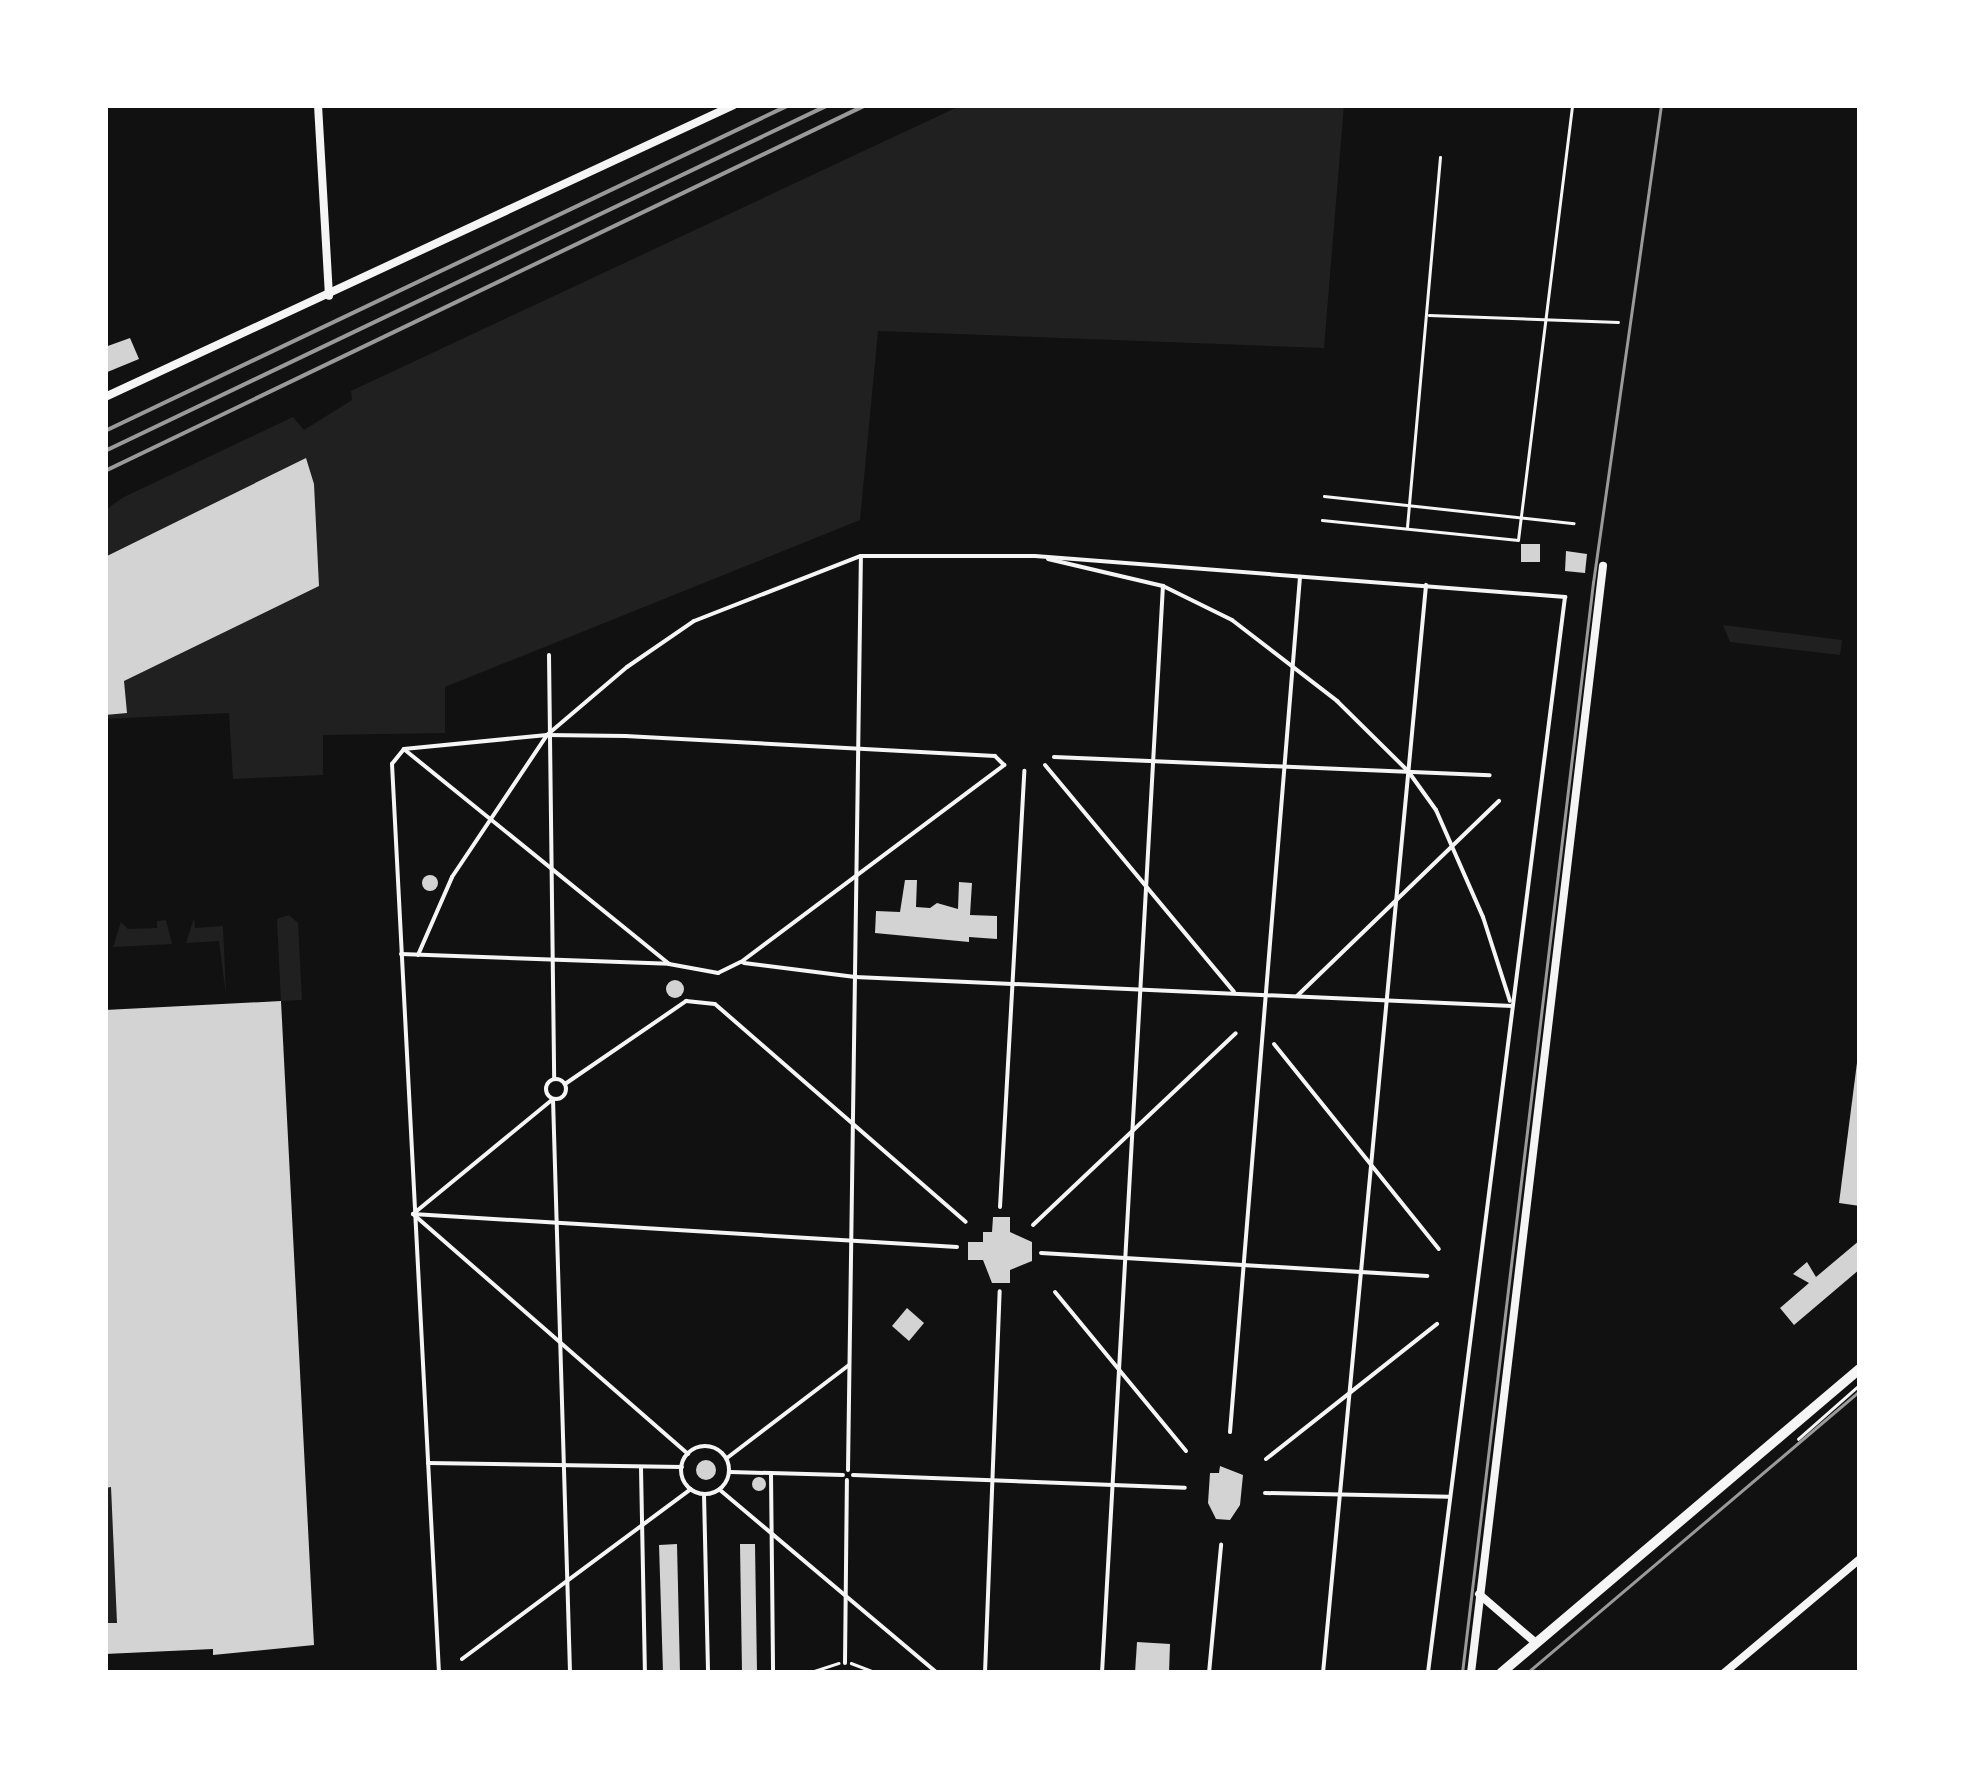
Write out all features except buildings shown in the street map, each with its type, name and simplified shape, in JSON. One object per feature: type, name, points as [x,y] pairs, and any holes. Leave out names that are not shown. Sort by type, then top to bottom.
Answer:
[{"type":"main road","points":[[1500,1673],[1860,1369]]},
{"type":"street","points":[[318,105],[329,296]]},
{"type":"street","points":[[105,397],[734,105]]},
{"type":"street","points":[[1472,1673],[1604,566]]},
{"type":"street","points":[[1724,1673],[1860,1560]]},
{"type":"street","points":[[1479,1594],[1536,1643]]},
{"type":"lane","points":[[848,1470],[861,556]]},
{"type":"lane","points":[[418,955],[452,878],[547,735],[627,666],[694,621],[861,556],[1035,556],[1564,596],[1428,1673]]},
{"type":"lane","points":[[1035,556],[1164,586],[1232,620],[1292,664],[1408,772],[1454,844],[1512,1006]]},
{"type":"lane","points":[[1230,1432],[1300,578]]},
{"type":"lane","points":[[1323,1673],[1426,585]]},
{"type":"lane","points":[[1102,1673],[1164,586]]},
{"type":"lane","points":[[549,656],[554,1079],[546,1088],[553,1098],[570,1673]]},
{"type":"lane","points":[[402,954],[669,964],[718,973],[742,962],[1004,765],[994,756],[858,747],[547,735],[404,749],[392,764],[439,1673]]},
{"type":"lane","points":[[404,749],[669,964]]},
{"type":"lane","points":[[1054,757],[1490,775]]},
{"type":"lane","points":[[1045,766],[1235,992]]},
{"type":"lane","points":[[1000,1207],[1024,771]]},
{"type":"lane","points":[[1296,996],[1499,801]]},
{"type":"lane","points":[[742,962],[782,972],[1512,1006]]},
{"type":"lane","points":[[413,1214],[553,1098],[565,1094],[566,1084],[686,1001],[699,999],[715,1004],[966,1222]]},
{"type":"lane","points":[[1033,1225],[1236,1034]]},
{"type":"lane","points":[[1274,1044],[1439,1249]]},
{"type":"lane","points":[[554,1079],[566,1084]]},
{"type":"lane","points":[[413,1214],[958,1247]]},
{"type":"lane","points":[[413,1214],[688,1454]]},
{"type":"lane","points":[[1041,1253],[1426,1276]]},
{"type":"lane","points":[[984,1673],[1000,1291]]},
{"type":"lane","points":[[1055,1292],[1186,1451]]},
{"type":"lane","points":[[1266,1458],[1437,1324]]},
{"type":"lane","points":[[726,1458],[850,1365]]},
{"type":"lane","points":[[711,1446],[726,1458],[730,1472],[720,1490],[704,1494],[690,1489],[682,1467],[688,1454],[711,1446]]},
{"type":"lane","points":[[428,1464],[682,1467]]},
{"type":"lane","points":[[641,1466],[645,1673]]},
{"type":"lane","points":[[730,1472],[845,1478],[845,1663]]},
{"type":"lane","points":[[771,1474],[773,1673]]},
{"type":"lane","points":[[853,1475],[1185,1488]]},
{"type":"lane","points":[[462,1659],[568,1584],[690,1489]]},
{"type":"lane","points":[[720,1490],[937,1673]]},
{"type":"lane","points":[[1265,1493],[1449,1497]]},
{"type":"lane","points":[[704,1494],[708,1673]]},
{"type":"lane","points":[[1209,1673],[1221,1546]]},
{"type":"path","points":[[1322,520],[1518,540],[1572,105]]},
{"type":"path","points":[[1407,528],[1440,157]]},
{"type":"path","points":[[1426,315],[1618,322]]},
{"type":"path","points":[[1324,496],[1574,523]]},
{"type":"path","points":[[1798,1439],[1858,1388]]},
{"type":"shaded area","points":[[962,105],[1344,105],[1324,348],[878,331],[860,520],[445,687],[445,733],[323,735],[323,775],[233,779],[229,713],[105,719],[105,510],[124,497],[293,417],[304,430],[352,400],[351,391]]},
{"type":"shaded area","points":[[1723,625],[1842,640],[1840,655],[1730,642]]},
{"type":"shaded area","points":[[289,915],[298,923],[302,1000],[281,1001],[277,919]]},
{"type":"shaded area","points":[[194,918],[195,928],[223,926],[226,995],[219,941],[186,943]]},
{"type":"shaded area","points":[[166,920],[172,944],[113,947],[121,922],[128,929],[157,928],[157,921]]},
{"type":"shaded area","points":[[111,1487],[117,1623],[105,1623],[105,1488]]},
{"type":"tram line","points":[[1462,1673],[1593,583],[1661,105]]},
{"type":"tram line","points":[[1527,1673],[1860,1391]]},
{"type":"railway","points":[[105,431],[789,105]]},
{"type":"railway","points":[[105,451],[828,105]]},
{"type":"railway","points":[[105,471],[866,105]]}]
